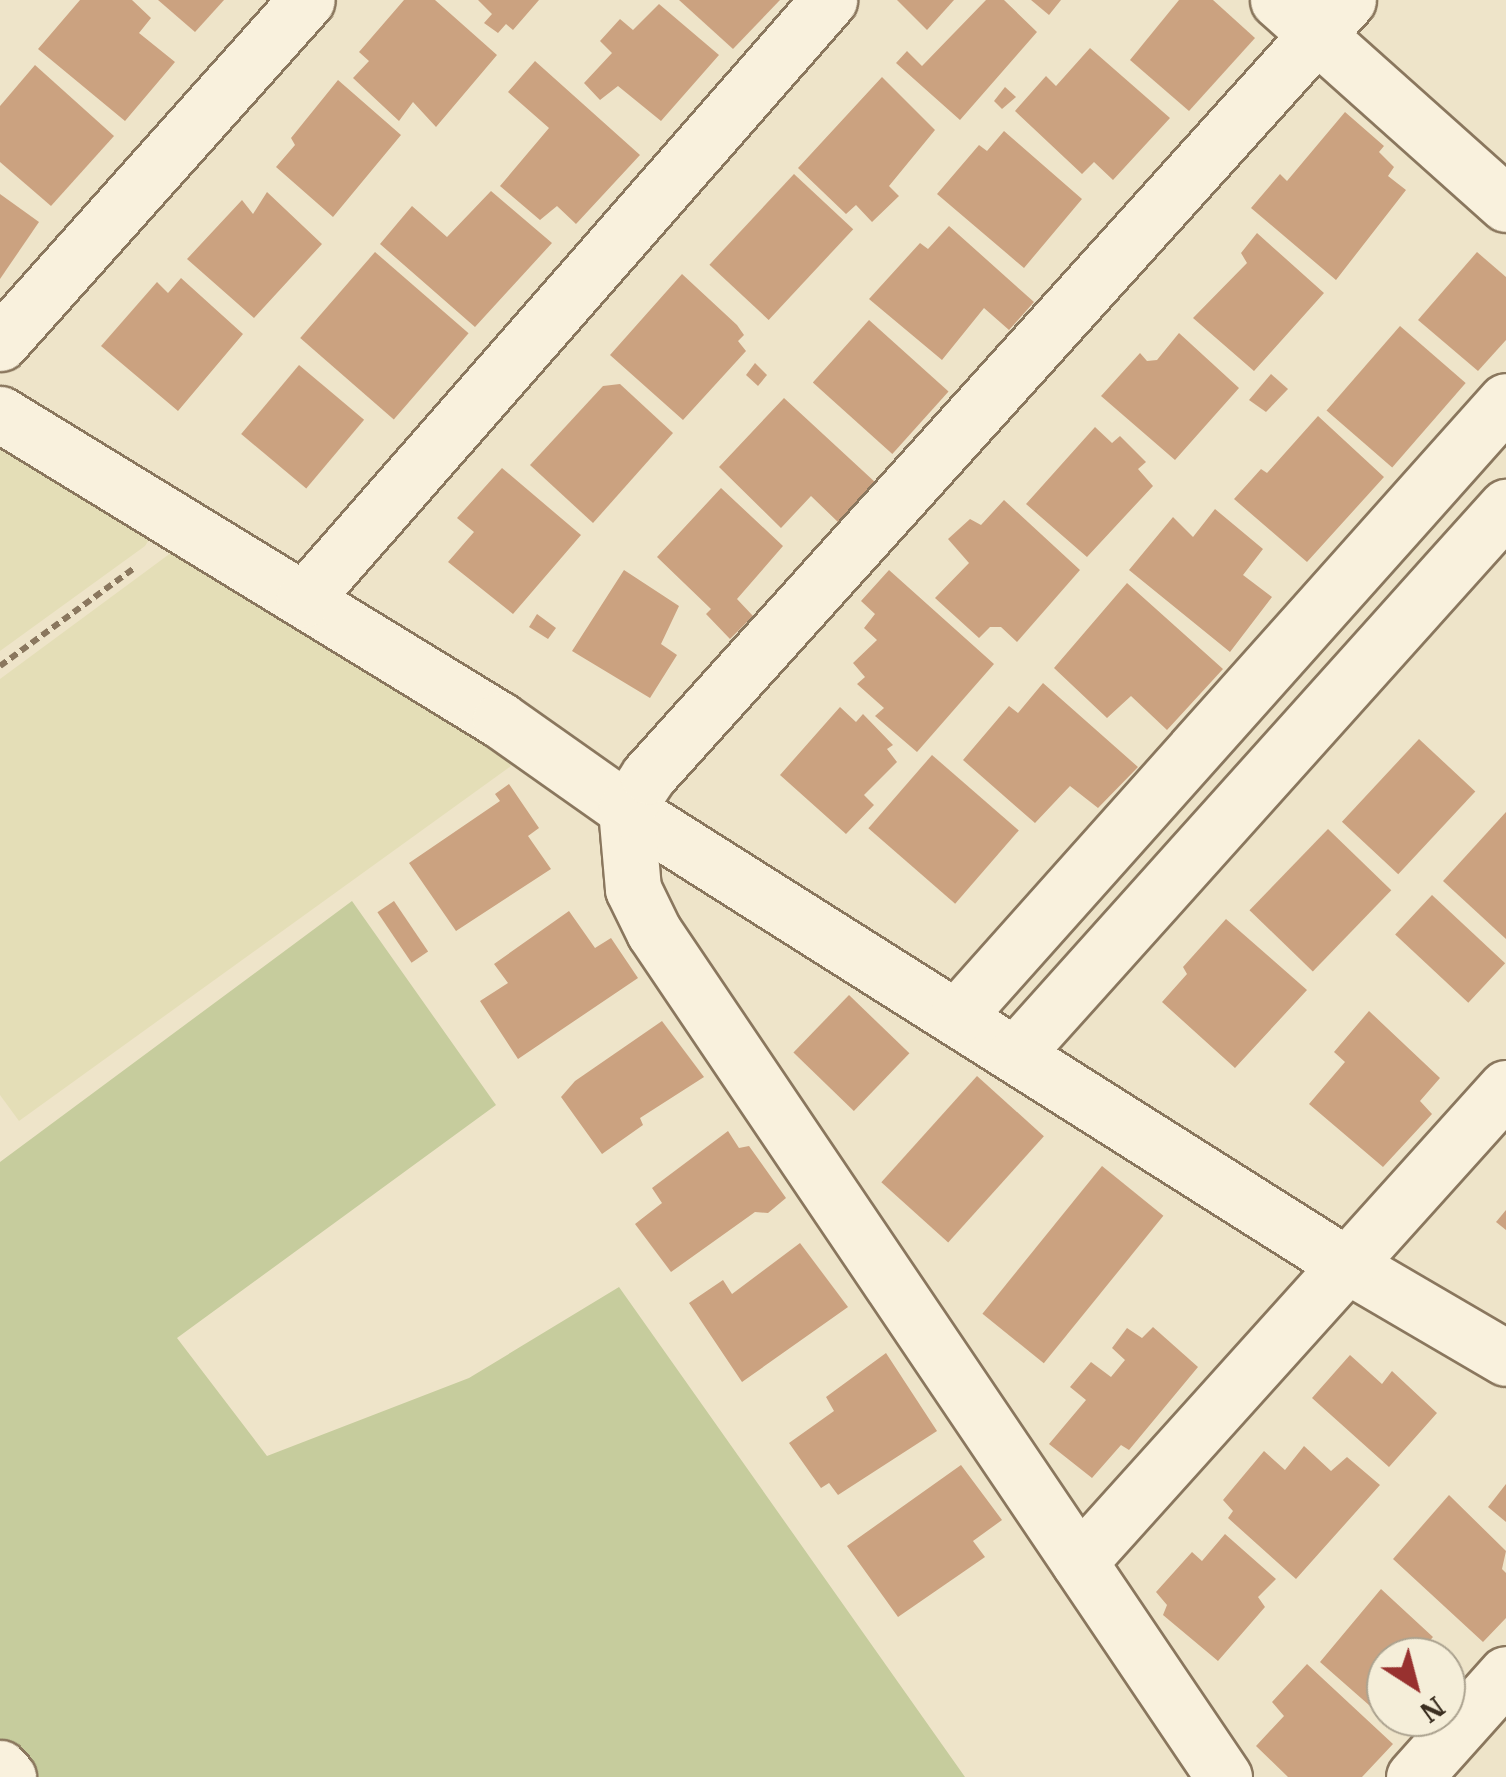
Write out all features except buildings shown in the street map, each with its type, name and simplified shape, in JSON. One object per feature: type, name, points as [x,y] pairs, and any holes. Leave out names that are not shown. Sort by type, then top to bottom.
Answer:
[{"type":"street","points":[[0,342],[306,0]]},
{"type":"street","points":[[304,599],[830,0]]},
{"type":"street","points":[[1224,1777],[654,932],[633,889],[626,809],[648,776],[1314,12],[1506,204]]},
{"type":"street","points":[[957,1016],[1506,401]]},
{"type":"street","points":[[0,414],[500,720],[626,809],[1347,1265],[1506,1358]]},
{"type":"street","points":[[1016,1053],[1506,507]]},
{"type":"street","points":[[1079,1562],[1506,1088]]},
{"type":"street","points":[[1414,1777],[1506,1674]]},
{"type":"street","points":[[0,1768],[8,1777]]},
{"type":"path","points":[[0,666],[154,554],[179,522]]},
{"type":"shaded area","points":[[0,438],[154,532],[145,546],[0,651]]},
{"type":"shaded area","points":[[183,544],[490,736],[511,766],[19,1121],[0,1095],[0,679]]},
{"type":"green space","points":[[352,901],[496,1105],[177,1338],[267,1456],[469,1378],[619,1287],[965,1777],[0,1777],[0,1162]]}]
